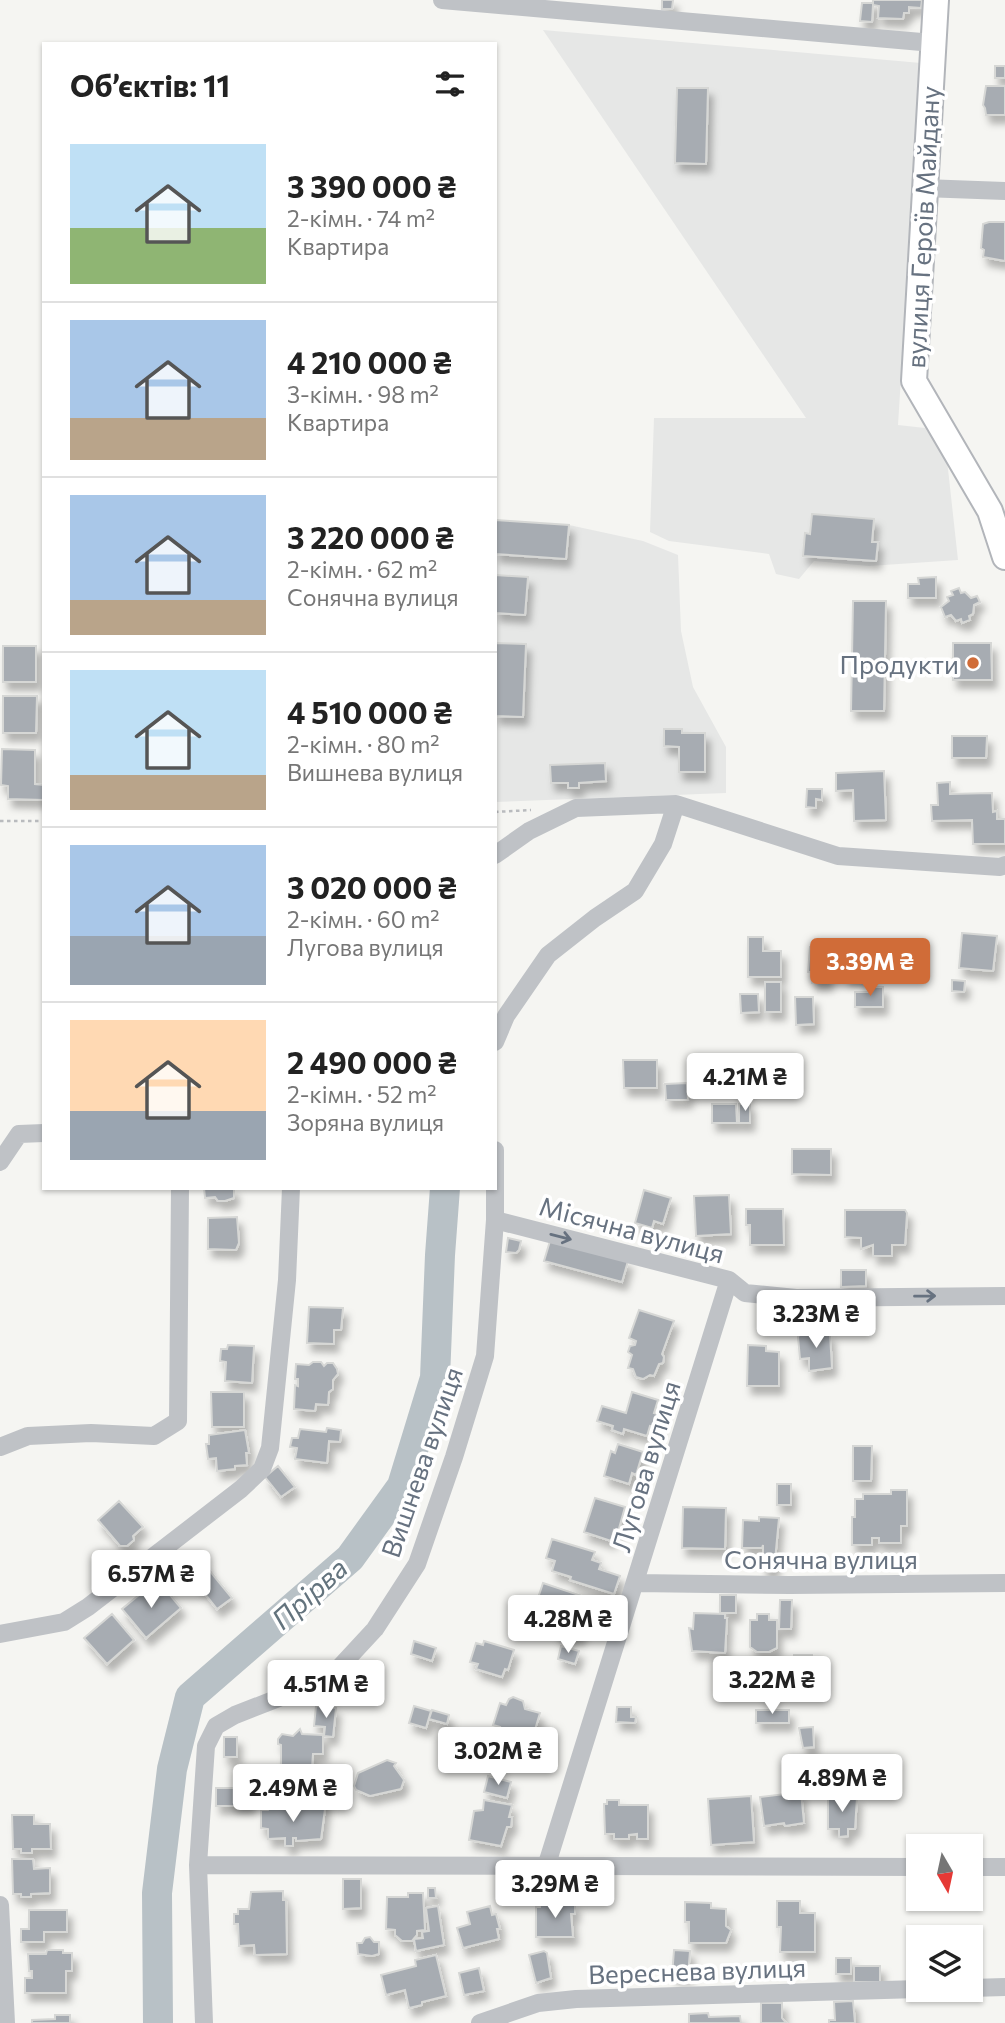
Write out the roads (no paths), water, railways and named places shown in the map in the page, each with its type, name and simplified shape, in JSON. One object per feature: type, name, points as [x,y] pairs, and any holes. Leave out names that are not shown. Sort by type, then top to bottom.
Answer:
[{"type":"street","points":[[442,0],[933,43]]},
{"type":"street","name":"вулиця Героїв Майдану","points":[[936,0],[923,188],[914,381],[989,511],[1005,557]]},
{"type":"street","points":[[923,188],[1005,191]]},
{"type":"street","points":[[497,1037],[506,1016],[548,955],[635,891],[663,844],[676,804]]},
{"type":"street","points":[[497,854],[529,831],[576,808],[676,804],[838,856],[1000,867],[1005,865]]},
{"type":"street","points":[[0,1162],[19,1134],[42,1133]]},
{"type":"street","points":[[0,1447],[27,1436],[91,1433],[155,1436],[178,1422],[180,1190]]},
{"type":"street","points":[[0,1634],[64,1622],[88,1607],[241,1489],[262,1469],[270,1448],[288,1280],[291,1190]]},
{"type":"street","name":"Вишнева вулиця","points":[[204,2023],[198,1866],[206,1746],[216,1726],[235,1715],[304,1688],[337,1670],[375,1629],[417,1564],[485,1356],[495,1190]]},
{"type":"street","name":"Місячна вулиця","points":[[495,1220],[729,1280],[746,1293],[796,1298],[1005,1296]]},
{"type":"street","name":"Лугова вулиця","points":[[546,1867],[729,1280]]},
{"type":"street","name":"Сонячна вулиця","points":[[636,1583],[1005,1583]]},
{"type":"street","points":[[198,1866],[906,1867]]},
{"type":"street","points":[[984,1867],[1005,1867]]},
{"type":"street","points":[[0,1905],[6,2023]]},
{"type":"street","points":[[983,1988],[1005,1987]]},
{"type":"street","name":"Вереснева вулиця","points":[[480,2023],[538,2003],[576,1999],[906,1989]]},
{"type":"waterway","name":"Прірва","points":[[158,2023],[157,1893],[172,1769],[190,1697],[350,1558],[402,1486],[435,1378],[445,1190]]},
{"type":"place","name":"Продукти","points":[[973,663]]}]
